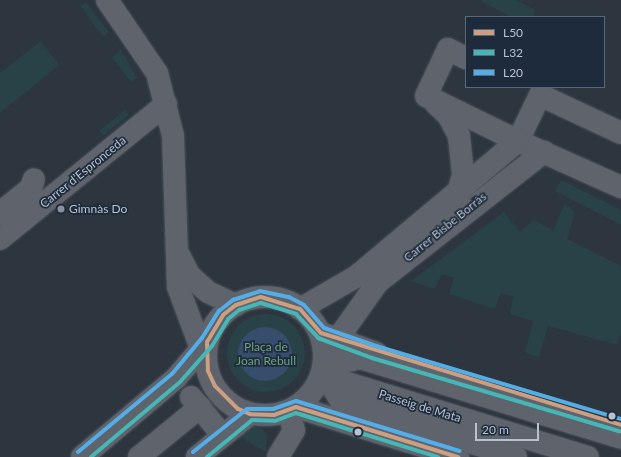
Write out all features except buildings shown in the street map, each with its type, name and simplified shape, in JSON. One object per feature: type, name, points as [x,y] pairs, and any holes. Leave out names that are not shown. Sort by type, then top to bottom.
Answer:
[{"type":"street","points":[[107,0],[157,73],[166,104],[173,136],[175,249],[178,287],[205,351],[215,386],[226,399],[250,414]]},
{"type":"street","points":[[465,58],[448,49],[426,96],[518,141],[621,187]]},
{"type":"street","points":[[518,141],[532,91],[621,133]]},
{"type":"street","name":"Carrer Bisbe Borràs","points":[[426,96],[448,115],[459,136],[463,175],[458,193]]},
{"type":"street","name":"Carrer d’Espronceda","points":[[0,238],[166,104]]},
{"type":"street","name":"Carrer Bisbe Borràs","points":[[300,310],[357,276],[458,193],[518,141]]},
{"type":"street","name":"Carrer Bisbe Borràs","points":[[329,336],[354,311],[378,282],[544,152]]},
{"type":"street","points":[[0,213],[31,188],[34,179]]},
{"type":"street","points":[[175,249],[189,275],[208,292],[236,305]]},
{"type":"street","points":[[82,457],[176,378],[205,351],[223,315],[236,305],[260,297],[286,302],[300,310],[329,336],[374,352],[621,425]]},
{"type":"street","points":[[354,311],[374,352]]},
{"type":"street","points":[[292,410],[311,393],[325,357],[329,336]]},
{"type":"street","points":[[516,457],[341,401],[333,388],[333,374],[343,362],[360,358],[621,438]]},
{"type":"street","name":"Passeig de Mata","points":[[344,382],[588,457]]},
{"type":"street","points":[[139,457],[195,402],[222,436]]},
{"type":"street","points":[[278,457],[294,430],[292,410]]},
{"type":"street","points":[[197,457],[250,414],[292,410],[458,457]]},
{"type":"green space","points":[[479,0],[515,0],[536,10],[533,16],[509,16]]},
{"type":"green space","points":[[86,2],[109,32],[103,37],[80,6]]},
{"type":"green space","points":[[41,41],[59,65],[0,113],[0,73]]},
{"type":"green space","points":[[121,49],[137,78],[131,82],[112,58]]},
{"type":"green space","points":[[125,110],[129,115],[103,135],[99,131]]},
{"type":"green space","points":[[561,180],[621,210],[621,225],[555,191]]},
{"type":"green space","points":[[565,203],[575,213],[567,239],[621,266],[621,333],[617,345],[548,326],[539,357],[525,353],[533,321],[510,314],[513,297],[501,293],[495,309],[449,294],[454,278],[442,274],[435,289],[411,281],[504,212],[520,232],[534,220],[553,230]]},
{"type":"green space","name":"Plaça de Joan Rebull","points":[[266,314],[281,317],[294,325],[302,338],[305,353],[302,368],[294,381],[281,389],[266,392],[251,389],[238,381],[230,368],[227,353],[230,338],[238,325],[251,317]]},
{"type":"green space","points":[[249,425],[262,429],[267,435],[266,452],[235,434]]},
{"type":"water","points":[[265,327],[275,329],[284,335],[290,344],[292,354],[290,364],[284,373],[275,379],[265,381],[255,379],[246,373],[240,364],[238,354],[240,344],[246,335],[255,329]]},
{"type":"transit line","name":"L20","points":[[78,452],[172,374],[202,338],[219,311],[233,300],[260,291],[289,297],[304,305],[324,328],[376,346],[621,419]]},
{"type":"transit line","name":"L50","points":[[296,407],[274,415],[250,414],[238,409],[215,386],[208,371],[207,342],[223,315],[236,305],[261,297],[300,309],[321,333]]},
{"type":"transit line","name":"L32","points":[[91,457],[180,382],[212,346],[228,319],[239,310],[261,303],[296,314],[318,338],[372,358],[619,431]]},
{"type":"transit line","name":"L50","points":[[321,333],[621,425]]},
{"type":"transit line","name":"L20","points":[[193,452],[247,409],[273,409],[296,401],[460,451]]},
{"type":"transit line","name":"L50","points":[[296,407],[458,457]]},
{"type":"transit line","name":"L32","points":[[207,457],[252,420],[275,421],[296,413],[438,457]]},
{"type":"place","name":"Gimnàs Do","points":[[61,209]]}]
